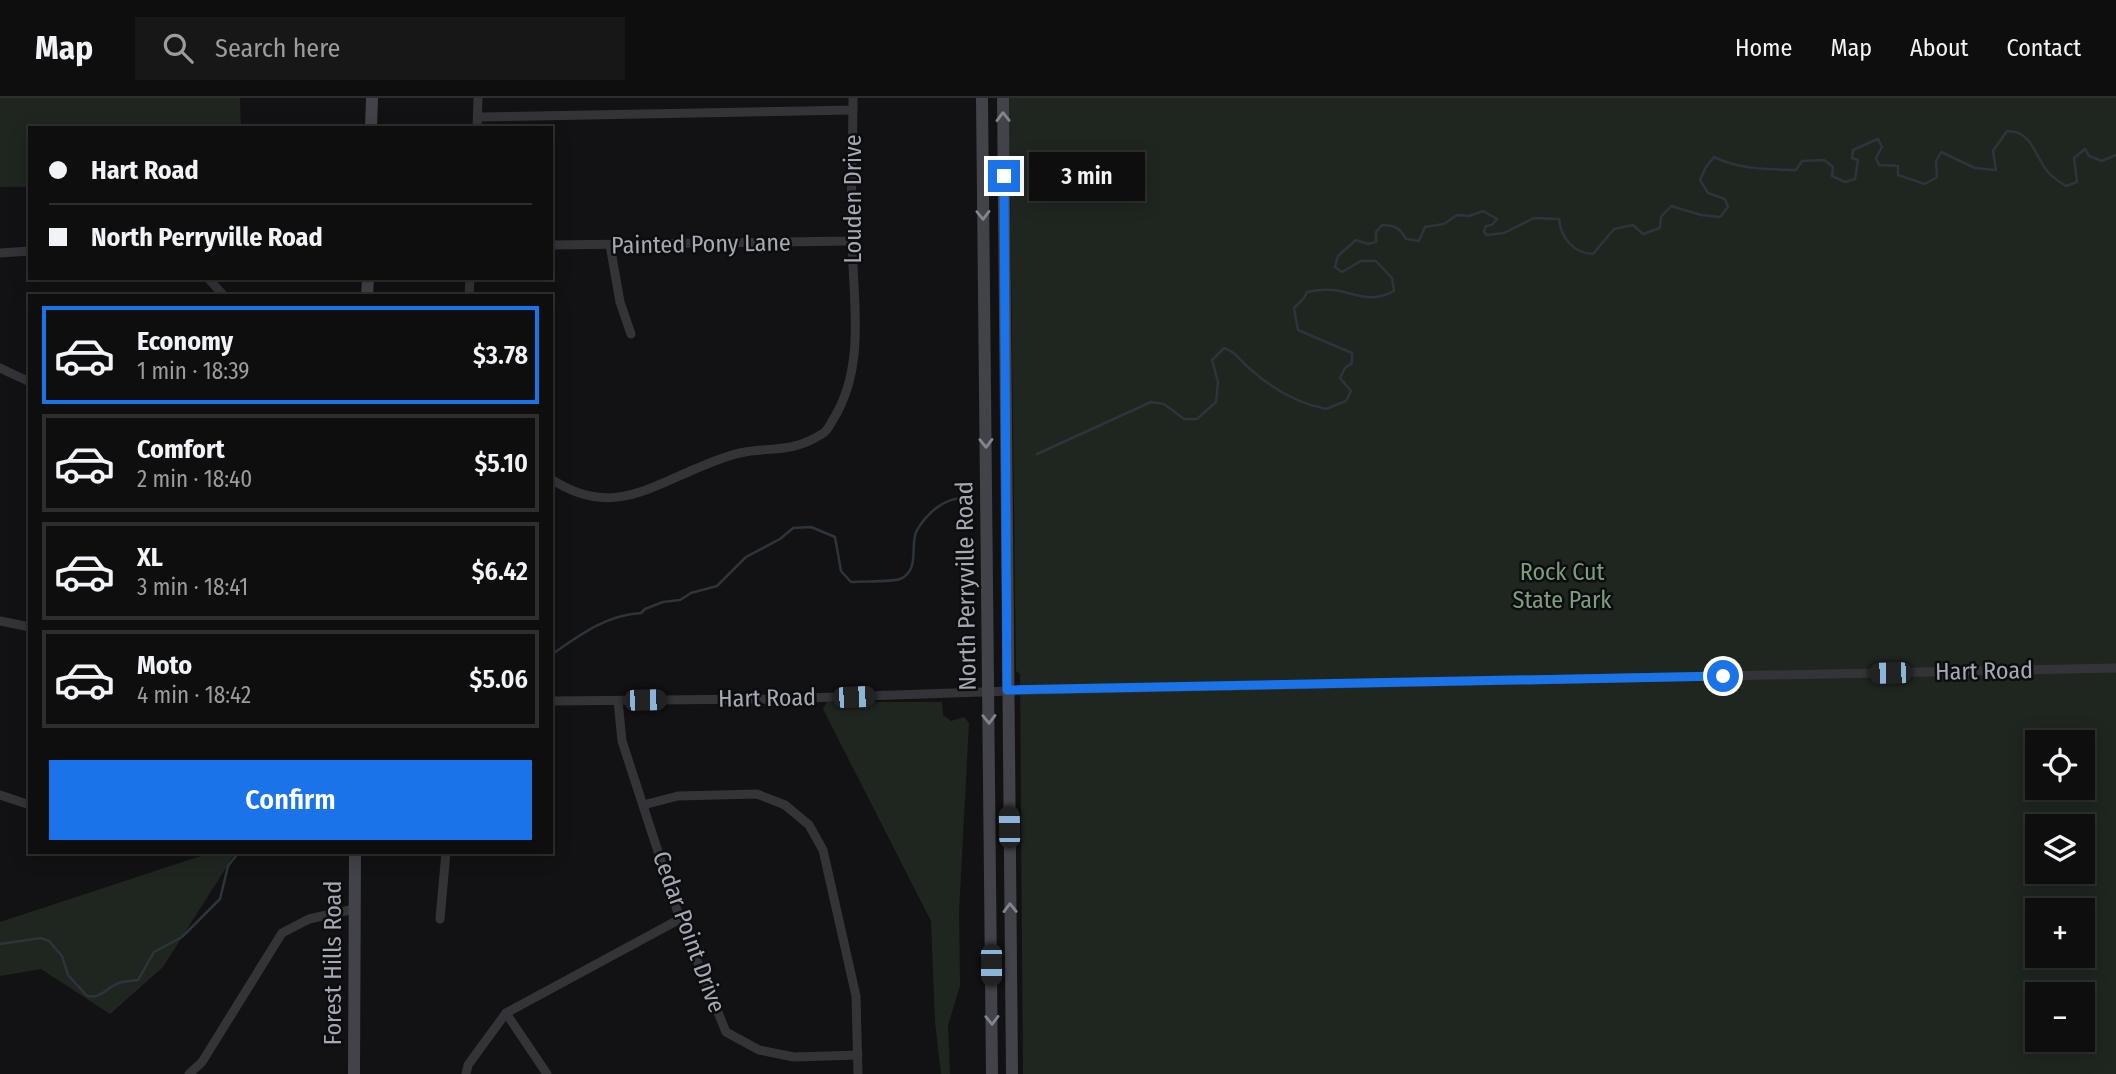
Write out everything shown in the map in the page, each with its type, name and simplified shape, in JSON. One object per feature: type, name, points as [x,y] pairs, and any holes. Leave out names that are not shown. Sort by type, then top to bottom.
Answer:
[{"type":"main road","points":[[372,98],[372,126]]},
{"type":"main road","name":"North Perryville Road","points":[[982,98],[992,1074]]},
{"type":"main road","name":"North Perryville Road","points":[[1003,98],[1012,1074]]},
{"type":"main road","name":"Forest Hills Road","points":[[354,1074],[355,854]]},
{"type":"street","points":[[477,126],[478,98]]},
{"type":"street","name":"Louden Drive","points":[[553,480],[567,490],[589,498],[625,496],[648,490],[728,456],[802,445],[825,432],[841,406],[850,382],[855,348],[852,241],[853,98]]},
{"type":"street","points":[[478,117],[853,110]]},
{"type":"street","name":"Painted Pony Lane","points":[[553,245],[852,241]]},
{"type":"street","points":[[610,245],[620,302],[631,334]]},
{"type":"street","points":[[0,253],[28,251]]},
{"type":"street","points":[[210,280],[222,294]]},
{"type":"street","points":[[0,368],[28,381]]},
{"type":"street","points":[[0,621],[28,627]]},
{"type":"street","name":"Hart Road","points":[[553,701],[854,697],[1007,690],[2116,668]]},
{"type":"street","name":"Cedar Point Drive","points":[[618,701],[622,741],[680,919],[726,1032],[759,1050],[794,1057],[858,1055]]},
{"type":"street","points":[[643,805],[678,796],[757,794],[785,805],[809,825],[823,850],[856,996],[858,1074]]},
{"type":"street","points":[[0,796],[28,804]]},
{"type":"street","points":[[440,919],[445,855]]},
{"type":"street","points":[[189,1074],[202,1062],[282,933],[309,919],[354,909]]},
{"type":"street","points":[[466,1074],[468,1065],[506,1013],[680,919]]},
{"type":"street","points":[[506,1013],[547,1074]]},
{"type":"green space","points":[[0,98],[240,98],[241,126],[28,126],[28,187],[0,187]]},
{"type":"green space","name":"Rock Cut State Park","points":[[1009,98],[2116,98],[2116,1074],[1023,1074],[1020,674],[1016,671]]},
{"type":"green space","points":[[827,702],[942,702],[943,715],[951,721],[964,717],[969,723],[959,912],[960,986],[948,1025],[950,1074],[941,1074],[935,1022],[931,921],[823,709]]},
{"type":"green space","points":[[207,854],[235,854],[163,967],[110,1014],[41,969],[0,976],[0,922]]},
{"type":"waterway","points":[[1037,454],[1151,402],[1164,404],[1184,419],[1197,419],[1216,402],[1218,382],[1212,360],[1224,348],[1235,354],[1266,382],[1295,399],[1326,409],[1346,401],[1351,391],[1340,378],[1345,368],[1352,363],[1352,353],[1298,330],[1294,308],[1307,292],[1311,291],[1336,290],[1373,297],[1394,291],[1392,278],[1376,261],[1361,261],[1342,272],[1335,267],[1338,256],[1356,240],[1368,244],[1376,242],[1376,232],[1382,225],[1397,228],[1406,239],[1419,241],[1425,227],[1444,224],[1457,215],[1469,216],[1483,211],[1497,219],[1492,225],[1486,226],[1486,235],[1504,233],[1534,218],[1559,219],[1562,232],[1569,243],[1580,251],[1593,254],[1614,229],[1633,225],[1643,234],[1660,228],[1661,217],[1671,206],[1701,215],[1720,217],[1728,207],[1725,199],[1708,193],[1700,180],[1714,157],[1744,167],[1796,170],[1802,161],[1824,160],[1833,167],[1832,176],[1845,182],[1855,179],[1858,160],[1852,158],[1853,150],[1878,139],[1882,147],[1876,158],[1879,165],[1898,166],[1898,175],[1925,184],[1937,177],[1936,161],[1941,152],[1975,168],[1996,170],[1993,151],[2007,131],[2016,132],[2028,140],[2043,166],[2066,186],[2077,182],[2074,158],[2085,149],[2089,156],[2102,161],[2116,155]]},
{"type":"waterway","points":[[553,654],[605,622],[641,613],[663,602],[680,600],[691,593],[717,586],[746,557],[780,539],[793,528],[811,527],[835,537],[841,571],[851,582],[900,579],[910,570],[915,536],[921,524],[931,512],[943,504],[964,498]]},
{"type":"waterway","points":[[0,944],[41,938],[49,941],[62,956],[68,975],[87,996],[101,994],[119,983],[138,980],[154,952],[182,937],[220,899],[228,866],[237,854]]},
{"type":"route","points":[[1004,176],[1007,690],[1723,676]]}]
